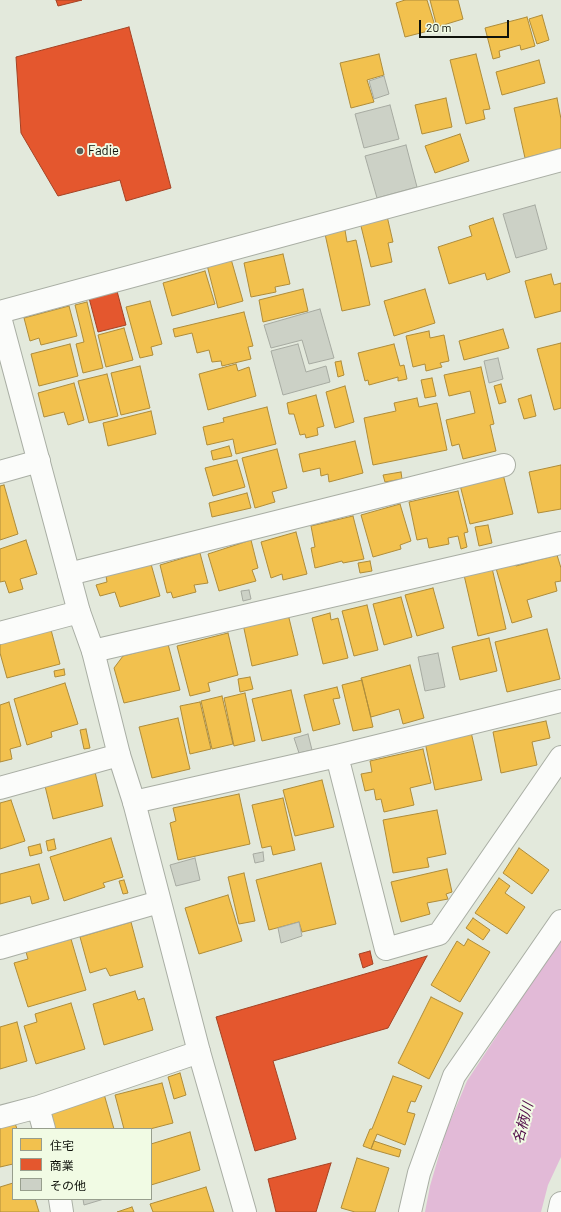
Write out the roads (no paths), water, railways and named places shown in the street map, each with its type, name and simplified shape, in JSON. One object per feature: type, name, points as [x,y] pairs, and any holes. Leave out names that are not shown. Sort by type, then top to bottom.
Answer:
[{"type":"street","points":[[0,312],[561,160]]},
{"type":"street","points":[[0,317],[79,612],[93,651],[119,755],[134,802],[199,1052],[246,1212]]},
{"type":"street","points":[[0,472],[39,461]]},
{"type":"street","points":[[69,574],[504,465]]},
{"type":"street","points":[[93,651],[561,544]]},
{"type":"street","points":[[0,633],[79,612]]},
{"type":"street","points":[[134,802],[337,756],[561,701]]},
{"type":"street","points":[[0,788],[119,755]]},
{"type":"street","points":[[337,756],[386,949],[439,934],[561,757]]},
{"type":"street","points":[[0,948],[159,902]]},
{"type":"street","points":[[410,1212],[419,1173],[454,1076],[561,921]]},
{"type":"street","points":[[0,1117],[38,1106],[199,1052]]},
{"type":"street","points":[[38,1106],[44,1128]]},
{"type":"street","points":[[60,1200],[62,1212]]},
{"type":"street","points":[[559,1212],[561,1203]]},
{"type":"water","name":"名柄川","points":[[561,938],[561,1157],[548,1185],[541,1212],[425,1212],[430,1186],[446,1131],[467,1081]]},
{"type":"place","name":"Fadie","points":[[80,151]]}]
